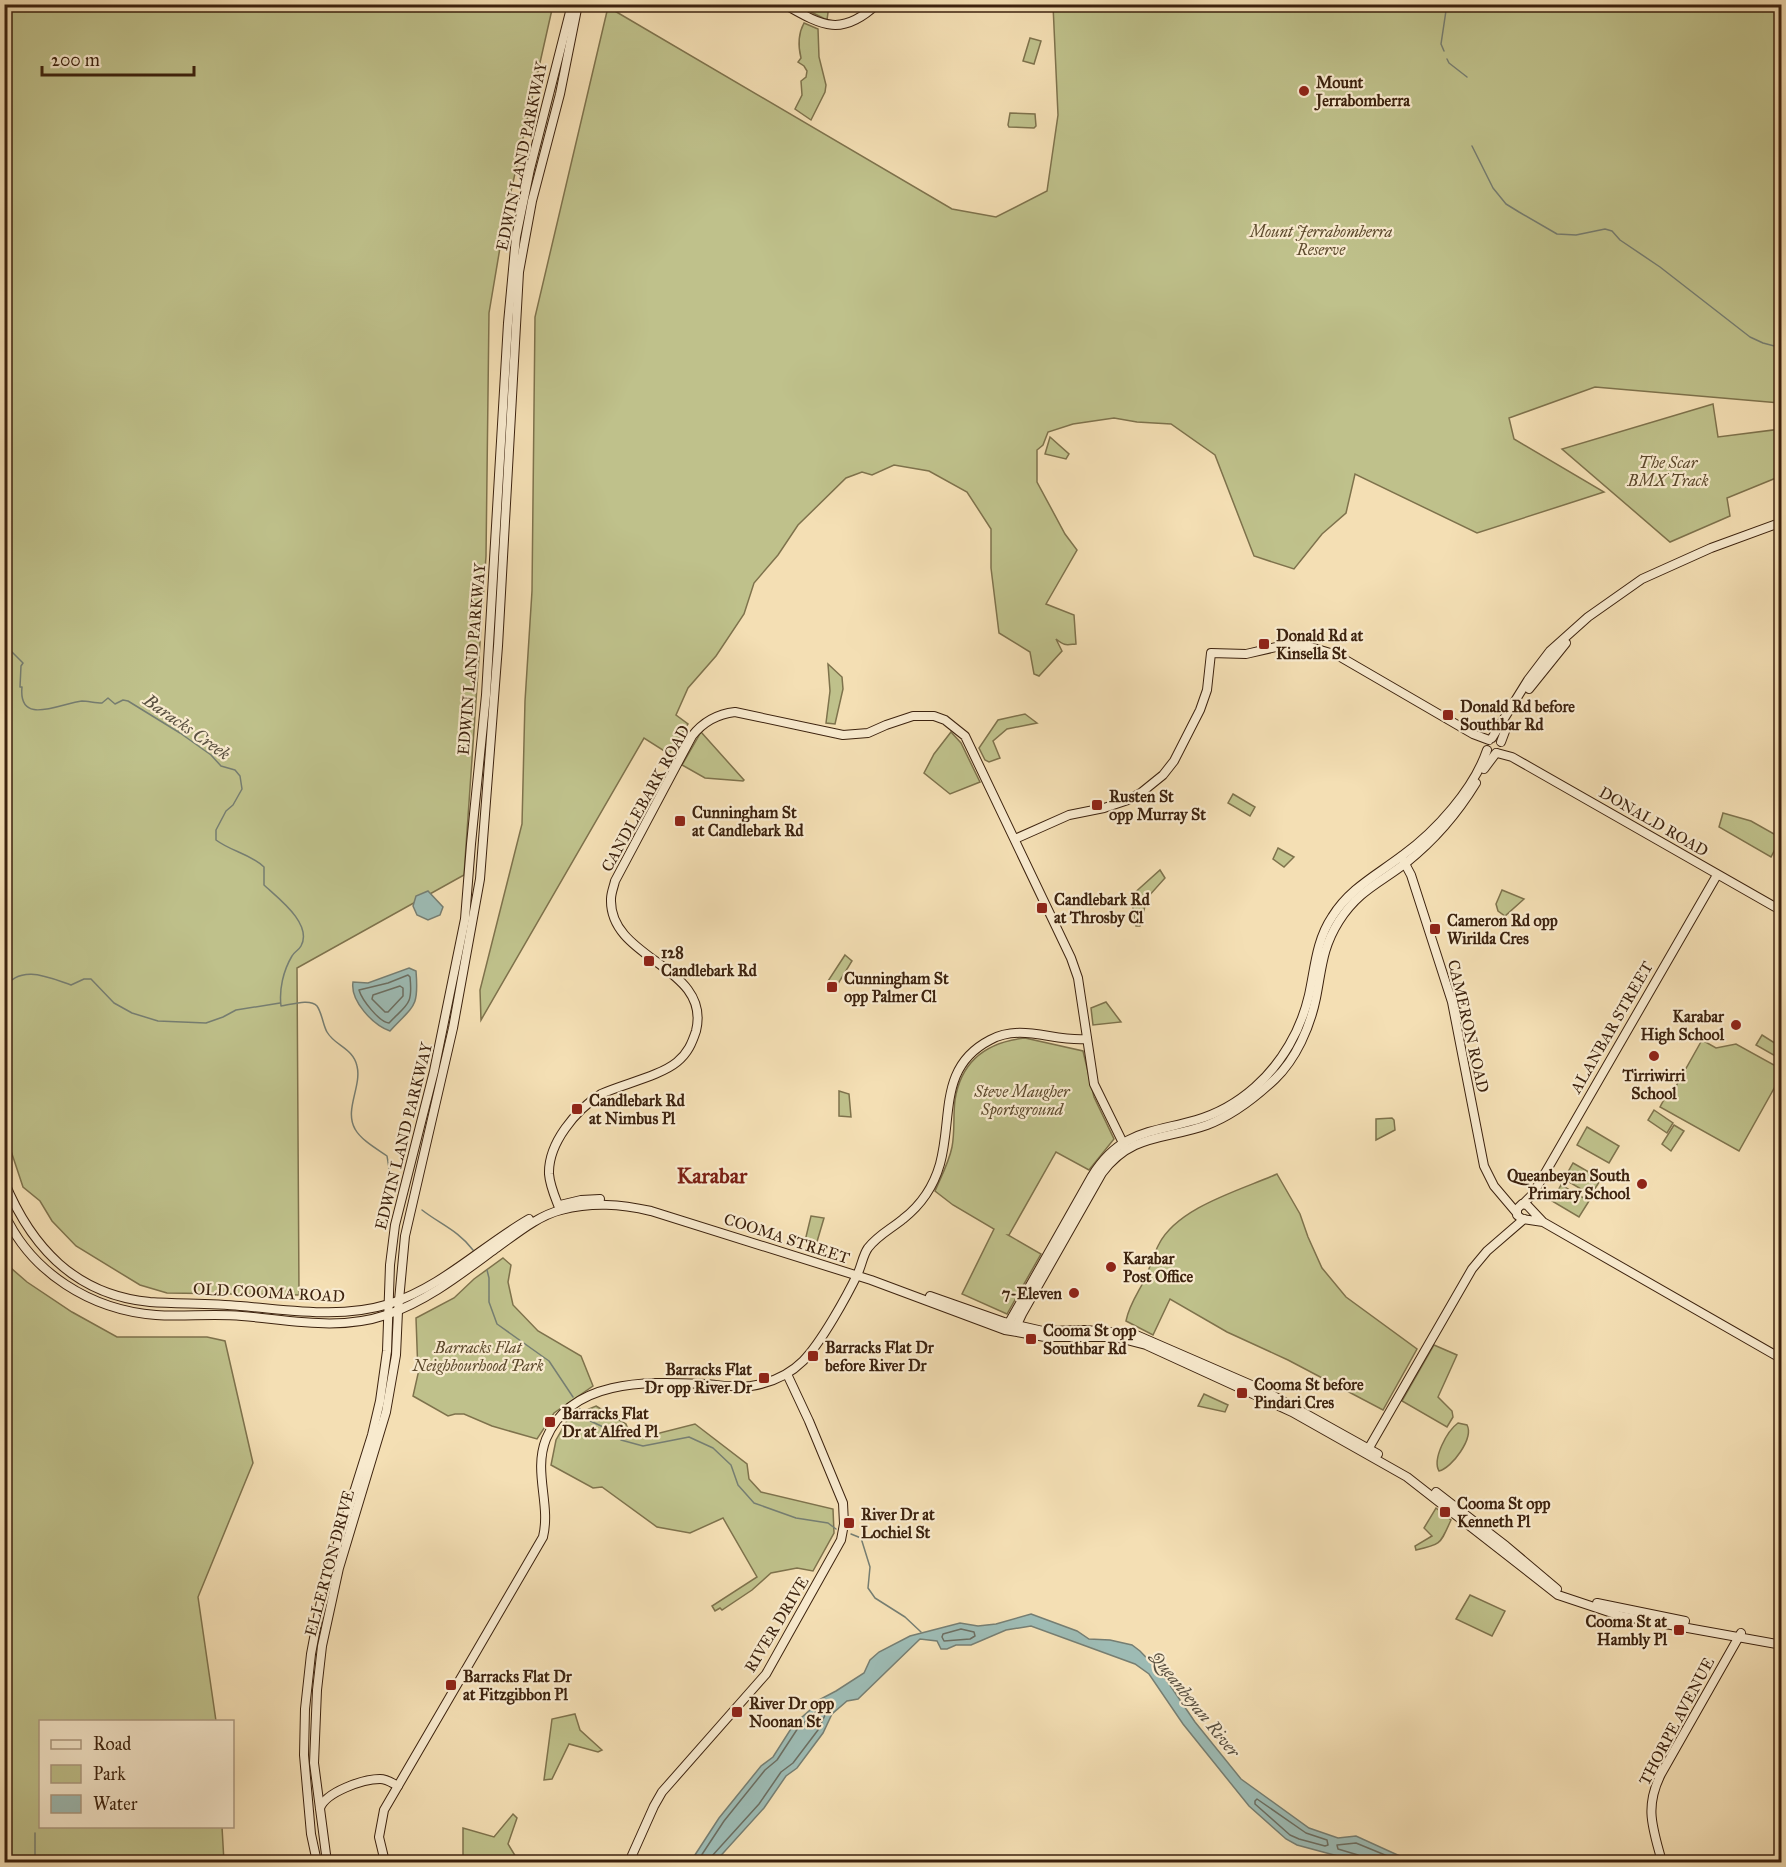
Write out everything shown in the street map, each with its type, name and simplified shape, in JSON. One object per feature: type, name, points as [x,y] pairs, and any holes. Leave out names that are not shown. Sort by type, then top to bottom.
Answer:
[{"type":"main road","name":"EDWIN LAND PARKWAY","points":[[393,1312],[388,1304],[395,1225],[439,1051],[465,919],[486,695],[516,237],[530,170],[572,4]]},
{"type":"main road","name":"EDWIN LAND PARKWAY","points":[[393,1312],[398,1300],[409,1213],[451,1037],[480,879],[498,646],[519,272],[532,201],[560,94],[578,4]]},
{"type":"main road","points":[[784,4],[816,22],[833,25],[850,23],[862,18],[877,4]]},
{"type":"main road","points":[[1011,1328],[1102,1173],[1124,1146],[1216,1121],[1238,1108],[1276,1078],[1306,1029],[1316,999],[1326,945],[1338,922],[1362,892],[1403,860],[1424,848],[1449,823],[1466,799],[1488,762],[1494,746],[1533,683],[1588,617],[1642,579],[1711,548],[1782,522]]},
{"type":"main road","name":"DONALD ROAD","points":[[1015,839],[1069,815],[1104,808],[1128,800],[1143,792],[1163,775],[1174,761],[1208,690],[1211,653],[1246,654],[1284,645],[1307,646],[1336,655],[1782,911]]},
{"type":"main road","name":"CANDLEBARK ROAD","points":[[559,1208],[550,1183],[550,1167],[554,1149],[572,1122],[592,1100],[601,1094],[671,1066],[683,1057],[692,1043],[698,1014],[693,996],[681,981],[644,952],[620,928],[614,916],[611,899],[615,881],[656,808],[688,743],[700,727],[717,716],[735,712],[843,735],[868,734],[913,716],[934,716],[957,728],[965,736],[1057,926],[1078,978],[1098,1094],[1124,1146]]},
{"type":"main road","name":"CAMERON ROAD","points":[[1403,860],[1411,875],[1452,1002],[1484,1166],[1494,1186],[1507,1201],[1524,1211]]},
{"type":"main road","name":"ALANBAR STREET","points":[[1367,1451],[1472,1269],[1481,1257],[1513,1227],[1524,1211],[1717,875]]},
{"type":"main road","points":[[385,1863],[380,1849],[381,1819],[541,1542],[546,1520],[540,1481],[541,1457],[550,1432],[563,1413],[586,1396],[618,1386],[678,1384],[745,1387],[766,1383],[786,1374],[811,1352],[857,1275],[871,1244],[915,1209],[929,1190],[943,1152],[952,1084],[964,1060],[983,1044],[1011,1033],[1032,1032],[1062,1039],[1087,1039]]},
{"type":"main road","name":"OLD COOMA ROAD","points":[[4,1181],[27,1228],[50,1256],[84,1281],[110,1293],[150,1302],[242,1306],[315,1313],[359,1311],[398,1300],[425,1288],[559,1208]]},
{"type":"main road","name":"COOMA STREET","points":[[559,1208],[599,1204],[624,1205],[678,1219],[886,1285],[924,1294],[959,1310],[1045,1337],[1134,1334],[1263,1390],[1367,1451],[1406,1470],[1492,1544],[1546,1587],[1565,1598],[1622,1616],[1782,1640]]},
{"type":"main road","points":[[1524,1211],[1782,1359]]},
{"type":"main road","name":"OLD COOMA ROAD","points":[[4,1213],[22,1244],[49,1273],[74,1290],[113,1308],[158,1315],[226,1315],[317,1324],[359,1321],[393,1312],[433,1293],[478,1257]]},
{"type":"main road","name":"ELLERTON DRIVE","points":[[316,1863],[304,1755],[305,1708],[313,1637],[329,1567],[378,1410],[393,1312]]},
{"type":"main road","name":"ELLERTON DRIVE","points":[[327,1863],[317,1792],[314,1734],[317,1690],[325,1629],[339,1569],[386,1412],[396,1355],[393,1312]]},
{"type":"main road","name":"RIVER DRIVE","points":[[629,1863],[662,1792],[766,1674],[841,1540],[844,1524],[843,1503],[809,1421],[786,1374]]},
{"type":"main road","name":"COOMA STREET","points":[[1426,1488],[1474,1521],[1554,1587],[1570,1596],[1623,1610],[1740,1634],[1782,1646]]},
{"type":"main road","points":[[1474,1521],[1490,1536],[1492,1544],[1519,1558]]},
{"type":"main road","name":"THORPE AVENUE","points":[[1662,1863],[1650,1820],[1653,1792],[1660,1774],[1740,1634]]},
{"type":"main road","points":[[308,1804],[317,1792],[334,1791],[377,1779],[387,1780],[398,1786]]},
{"type":"main road","points":[[307,1791],[303,1810],[311,1863]]},
{"type":"main road","points":[[319,1811],[323,1801],[334,1791]]},
{"type":"green space","points":[[4,5],[553,5],[505,218],[489,313],[486,556],[464,875],[297,968],[299,1295],[167,1293],[140,1285],[76,1246],[52,1221],[40,1201],[23,1187],[5,1133]]},
{"type":"green space","points":[[797,5],[829,5],[827,20]]},
{"type":"green space","name":"Mount Jerrabomberra Reserve","points":[[1053,5],[1781,5],[1781,403],[1595,387],[1509,418],[1514,439],[1604,492],[1477,533],[1355,474],[1346,513],[1322,534],[1294,569],[1254,556],[1215,455],[1171,424],[1114,418],[1073,424],[1048,432],[1043,445],[1037,450],[1037,482],[1065,534],[1077,550],[1046,604],[1074,615],[1076,644],[1061,643],[1056,639],[1062,651],[1039,676],[1034,674],[1030,652],[999,633],[991,568],[991,529],[967,492],[929,471],[894,465],[872,475],[862,472],[846,478],[798,525],[778,555],[754,583],[744,614],[716,656],[688,688],[676,715],[688,724],[669,754],[644,738],[481,1020],[480,990],[522,824],[525,701],[532,591],[535,317],[608,7],[952,209],[996,217],[1047,191],[1058,115]]},
{"type":"green space","points":[[804,23],[818,29],[819,57],[826,85],[825,92],[811,120],[795,109],[802,95],[801,81],[806,77],[807,71],[798,62],[801,58],[799,45]]},
{"type":"green space","points":[[1030,38],[1041,41],[1034,64],[1023,61]]},
{"type":"green space","points":[[1010,113],[1035,114],[1036,126],[1034,128],[1009,127]]},
{"type":"green space","name":"The Scar BMX Track","points":[[1713,404],[1718,437],[1781,429],[1781,476],[1727,498],[1730,516],[1670,542],[1562,449]]},
{"type":"green space","points":[[1050,437],[1069,454],[1066,459],[1045,454]]},
{"type":"green space","points":[[828,664],[842,677],[843,689],[835,724],[826,723],[830,691]]},
{"type":"green space","points":[[1025,714],[1037,723],[1007,729],[993,741],[1000,758],[989,762],[985,760],[979,748],[998,720]]},
{"type":"green space","points":[[701,732],[743,781],[705,778],[682,765]]},
{"type":"green space","points":[[951,732],[961,743],[980,782],[950,794],[924,773],[934,754]]},
{"type":"green space","points":[[1233,794],[1255,807],[1250,816],[1228,803]]},
{"type":"green space","points":[[1723,813],[1751,821],[1781,838],[1771,857],[1719,827]]},
{"type":"green space","points":[[1278,848],[1294,857],[1284,867],[1273,859]]},
{"type":"green space","points":[[1160,870],[1165,878],[1147,898],[1140,926],[1136,926],[1131,896]]},
{"type":"green space","points":[[1502,890],[1524,899],[1505,916],[1498,911],[1496,904]]},
{"type":"green space","points":[[845,955],[852,961],[836,987],[828,981]]},
{"type":"green space","points":[[1106,1002],[1121,1022],[1093,1025],[1091,1008]]},
{"type":"green space","points":[[1762,1035],[1781,1047],[1777,1057],[1756,1045]]},
{"type":"green space","name":"Steve Maugher Sportsground","points":[[1025,1038],[1083,1051],[1094,1097],[1114,1139],[1089,1170],[1056,1152],[1008,1235],[1041,1254],[1007,1314],[962,1294],[994,1229],[953,1205],[935,1191],[951,1153],[955,1100],[963,1074],[978,1056],[988,1049],[1011,1040]]},
{"type":"green space","points":[[1702,1040],[1716,1048],[1736,1044],[1781,1069],[1781,1076],[1739,1151],[1660,1107],[1666,1096],[1671,1095]]},
{"type":"green space","points":[[839,1091],[849,1094],[851,1117],[839,1116]]},
{"type":"green space","points":[[1654,1110],[1673,1123],[1667,1133],[1648,1120]]},
{"type":"green space","points":[[1392,1118],[1395,1130],[1376,1140],[1376,1119]]},
{"type":"green space","points":[[1674,1125],[1684,1131],[1671,1151],[1662,1144]]},
{"type":"green space","points":[[1587,1127],[1619,1146],[1609,1163],[1577,1145]]},
{"type":"green space","points":[[1573,1163],[1601,1179],[1591,1195],[1564,1179]]},
{"type":"green space","points":[[1277,1174],[1300,1214],[1322,1268],[1346,1297],[1417,1349],[1383,1410],[1288,1360],[1227,1332],[1170,1299],[1153,1335],[1126,1321],[1131,1304],[1145,1279],[1157,1248],[1168,1231],[1180,1220],[1212,1201]]},
{"type":"green space","points":[[1561,1185],[1589,1201],[1579,1217],[1552,1201]]},
{"type":"green space","points":[[811,1216],[824,1218],[816,1245],[805,1241]]},
{"type":"green space","name":"Barracks Flat Neighbourhood Park","points":[[503,1258],[511,1265],[508,1282],[513,1305],[538,1331],[581,1356],[593,1386],[554,1413],[537,1439],[492,1426],[464,1414],[448,1416],[413,1396],[418,1374],[416,1318],[454,1298],[474,1279]]},
{"type":"green space","points":[[4,1262],[27,1282],[72,1312],[117,1337],[207,1337],[225,1341],[253,1463],[198,1597],[216,1720],[39,1720],[39,1828],[222,1828],[224,1862],[5,1862]]},
{"type":"green space","points":[[1434,1345],[1457,1355],[1438,1397],[1452,1411],[1453,1417],[1447,1427],[1402,1401]]},
{"type":"green space","points":[[1204,1394],[1228,1405],[1225,1412],[1198,1406]]},
{"type":"green space","points":[[596,1406],[626,1424],[629,1432],[644,1437],[695,1424],[747,1464],[749,1479],[761,1492],[833,1509],[834,1533],[813,1571],[797,1568],[771,1573],[752,1590],[722,1610],[720,1608],[715,1611],[712,1606],[757,1577],[723,1518],[690,1533],[657,1527],[602,1487],[593,1488],[551,1465],[556,1440],[569,1417]]},
{"type":"green space","points":[[1458,1423],[1467,1425],[1465,1444],[1455,1459],[1439,1471],[1437,1460],[1439,1453],[1449,1432]]},
{"type":"green space","points":[[1436,1508],[1451,1520],[1445,1534],[1436,1544],[1416,1550],[1415,1546],[1432,1536],[1424,1528]]},
{"type":"green space","points":[[1470,1595],[1505,1611],[1492,1636],[1456,1619]]},
{"type":"green space","points":[[575,1714],[580,1730],[602,1750],[598,1752],[569,1744],[552,1779],[544,1780],[552,1719]]},
{"type":"green space","points":[[513,1814],[517,1818],[508,1844],[519,1862],[463,1862],[463,1828],[494,1837]]},
{"type":"water","points":[[428,891],[443,907],[440,915],[428,920],[417,915],[413,906],[416,896]]},
{"type":"water","points":[[409,968],[416,971],[415,999],[410,1010],[390,1031],[370,1018],[364,1011],[355,997],[353,982],[368,983]]},
{"type":"water","points":[[1031,1614],[1077,1631],[1089,1639],[1110,1640],[1132,1645],[1163,1675],[1195,1722],[1241,1779],[1309,1828],[1338,1838],[1356,1836],[1413,1862],[1360,1862],[1297,1845],[1286,1839],[1249,1806],[1183,1724],[1149,1674],[1135,1664],[1031,1626],[1006,1630],[971,1645],[956,1645],[947,1649],[941,1649],[937,1641],[920,1639],[858,1699],[847,1701],[832,1714],[823,1733],[797,1768],[786,1776],[764,1808],[715,1862],[688,1862],[691,1861],[719,1818],[761,1766],[773,1757],[794,1724],[810,1710],[813,1703],[864,1673],[870,1660],[879,1652],[910,1636],[960,1623],[978,1626],[996,1624]]},
{"type":"waterway","points":[[1444,51],[1441,44],[1447,4]]},
{"type":"waterway","points":[[1447,59],[1467,77]]},
{"type":"waterway","points":[[1472,146],[1493,188],[1506,204],[1557,234],[1576,235],[1605,229],[1612,231],[1620,240],[1660,267],[1750,337],[1782,348]]},
{"type":"waterway","name":"Baracks Creek","points":[[4,644],[23,663],[20,687],[22,687],[23,699],[27,706],[34,710],[82,701],[102,703],[108,698],[115,704],[123,700],[128,701],[180,733],[211,755],[221,766],[235,770],[240,776],[242,789],[216,830],[216,840],[264,867],[264,885],[285,904],[298,920],[303,938],[301,946],[292,956],[284,974],[281,1006],[305,1002],[317,1006],[330,1037],[352,1055],[358,1074],[352,1106],[352,1122],[361,1137],[387,1156],[391,1180]]},
{"type":"waterway","points":[[4,989],[18,976],[27,974],[45,976],[71,985],[84,979],[91,979],[114,1003],[132,1013],[158,1021],[206,1023],[236,1010],[280,1003]]},
{"type":"waterway","name":"Baracks Creek","points":[[422,1210],[468,1243],[473,1250]]},
{"type":"waterway","name":"Baracks Creek","points":[[487,1270],[489,1302],[497,1324],[549,1361],[573,1397]]},
{"type":"waterway","name":"Baracks Creek","points":[[580,1409],[586,1419],[612,1431],[621,1440],[643,1446],[689,1437],[713,1448],[731,1465],[738,1485],[754,1503],[796,1518],[828,1523],[836,1529]]},
{"type":"waterway","name":"Baracks Creek","points":[[851,1534],[861,1538],[870,1567],[868,1588],[875,1598],[905,1617],[921,1632]]},
{"type":"waterway","points":[[35,1833],[35,1862]]},
{"type":"place","name":"Mount Jerrabomberra","points":[[1304,91]]},
{"type":"place","name":"Donald Rd at Kinsella St","points":[[1264,644]]},
{"type":"place","name":"Donald Rd before Southbar Rd","points":[[1448,715]]},
{"type":"place","name":"Rusten St opp Murray St","points":[[1097,805]]},
{"type":"place","name":"Cunningham St at Candlebark Rd","points":[[680,821]]},
{"type":"place","name":"Candlebark Rd at Throsby Cl","points":[[1042,908]]},
{"type":"place","name":"Cameron Rd opp Wirilda Cres","points":[[1435,929]]},
{"type":"place","name":"128 Candlebark Rd","points":[[649,961]]},
{"type":"place","name":"Cunningham St opp Palmer Cl","points":[[832,987]]},
{"type":"place","name":"Karabar High School","points":[[1736,1025]]},
{"type":"place","name":"Tirriwirri School","points":[[1654,1056]]},
{"type":"place","name":"Candlebark Rd at Nimbus Pl","points":[[577,1109]]},
{"type":"place","name":"Queanbeyan South Primary School","points":[[1642,1184]]},
{"type":"place","name":"Karabar Post Office","points":[[1111,1267]]},
{"type":"place","name":"7-Eleven","points":[[1074,1293]]},
{"type":"place","name":"Cooma St opp Southbar Rd","points":[[1031,1339]]},
{"type":"place","name":"Barracks Flat Dr before River Dr","points":[[813,1356]]},
{"type":"place","name":"Barracks Flat Dr opp River Dr","points":[[764,1378]]},
{"type":"place","name":"Cooma St before Pindari Cres","points":[[1242,1393]]},
{"type":"place","name":"Barracks Flat Dr at Alfred Pl","points":[[550,1422]]},
{"type":"place","name":"Cooma St opp Kenneth Pl","points":[[1445,1512]]},
{"type":"place","name":"River Dr at Lochiel St","points":[[849,1523]]},
{"type":"place","name":"Cooma St at Hambly Pl","points":[[1679,1630]]},
{"type":"place","name":"Barracks Flat Dr at Fitzgibbon Pl","points":[[451,1685]]},
{"type":"place","name":"River Dr opp Noonan St","points":[[737,1712]]},
{"type":"district","name":"Karabar","points":[[712,1175]]},
{"type":"water label","name":"Queanbeyan River","points":[[1195,1704]]}]
